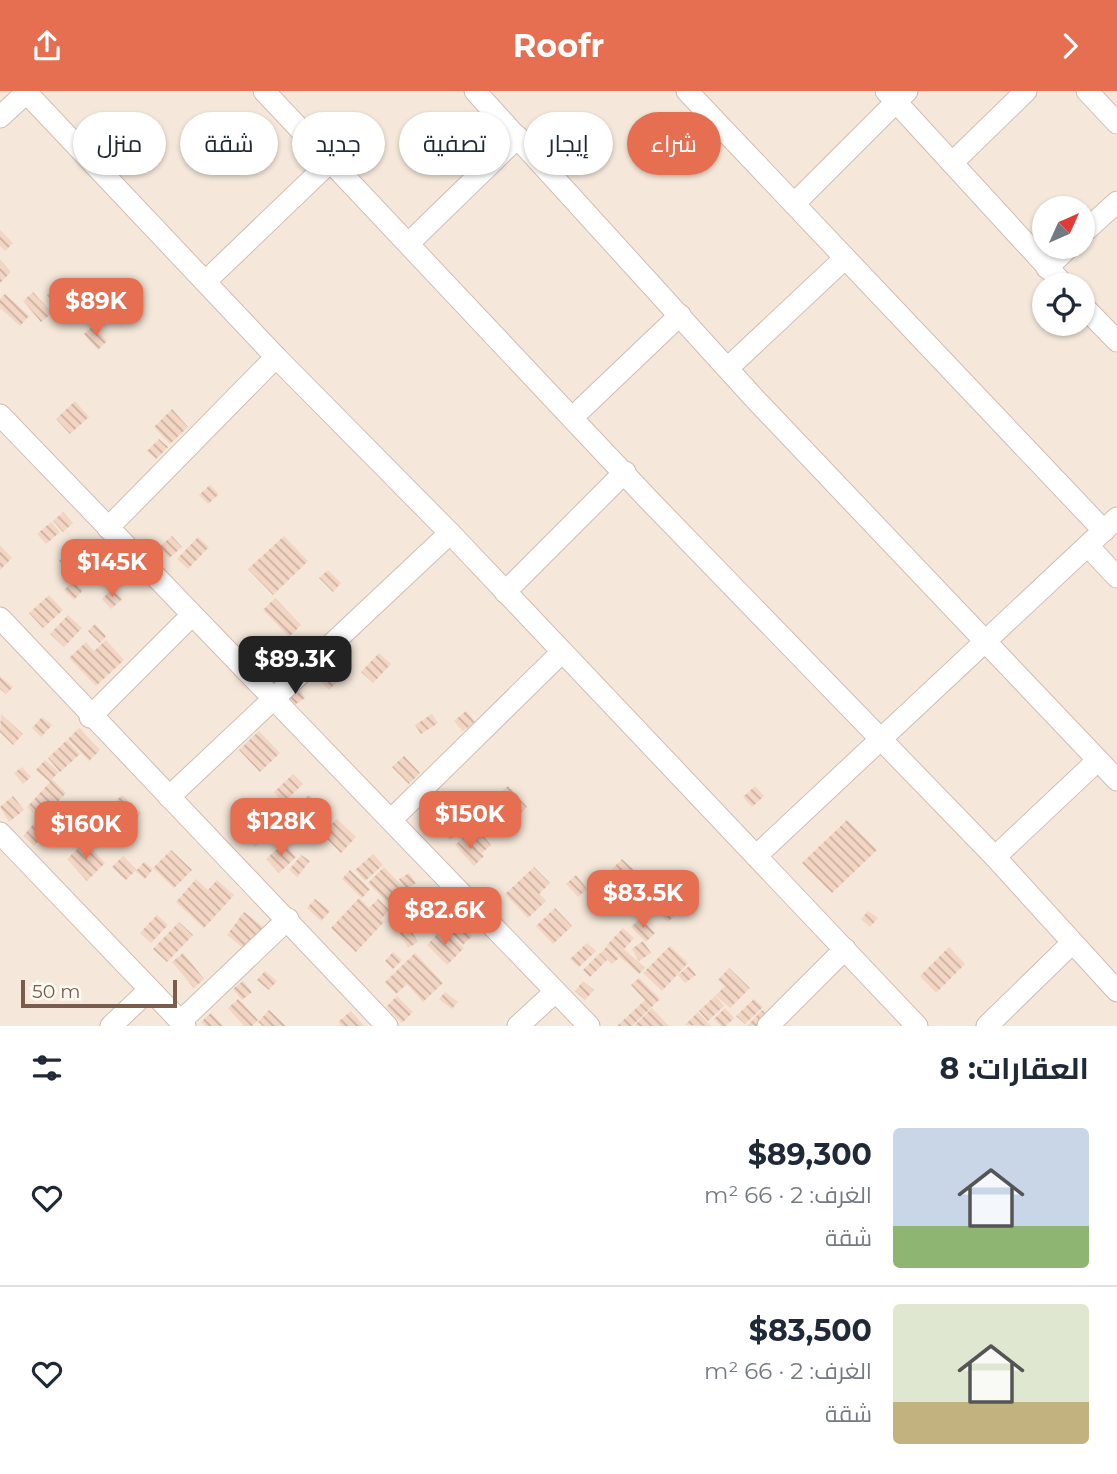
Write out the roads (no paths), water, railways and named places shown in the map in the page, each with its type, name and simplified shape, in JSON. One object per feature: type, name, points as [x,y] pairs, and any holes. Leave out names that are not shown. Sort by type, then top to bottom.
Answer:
[{"type":"street","points":[[264,91],[292,120]]},
{"type":"street","points":[[475,91],[729,367],[755,399],[1117,780]]},
{"type":"street","points":[[687,91],[845,258],[1110,524],[756,856]]},
{"type":"street","points":[[952,163],[1026,91]]},
{"type":"street","points":[[1087,91],[1117,123]]},
{"type":"street","points":[[0,117],[25,92],[276,357],[450,533],[917,1026]]},
{"type":"street","points":[[794,204],[896,95],[952,163],[1052,273]]},
{"type":"street","points":[[410,242],[518,137]]},
{"type":"street","points":[[206,281],[316,175]]},
{"type":"street","points":[[345,175],[881,741],[995,857],[1117,991]]},
{"type":"street","points":[[1096,221],[1117,202]]},
{"type":"street","points":[[729,367],[845,258]]},
{"type":"street","points":[[1047,268],[1056,259]]},
{"type":"street","points":[[573,417],[680,315]]},
{"type":"street","points":[[1095,318],[1117,341]]},
{"type":"street","points":[[108,528],[276,357]]},
{"type":"street","points":[[3,425],[273,697],[589,1026]]},
{"type":"street","points":[[505,592],[625,471]]},
{"type":"street","points":[[169,797],[450,533]]},
{"type":"street","points":[[1088,546],[1117,577]]},
{"type":"street","points":[[90,717],[192,615]]},
{"type":"street","points":[[1,620],[90,717],[288,919],[387,1026]]},
{"type":"street","points":[[391,820],[561,653]]},
{"type":"street","points":[[995,857],[1098,760]]},
{"type":"street","points":[[0,833],[183,1024],[288,919]]},
{"type":"street","points":[[987,1026],[1072,943]]},
{"type":"street","points":[[768,1026],[845,949]]},
{"type":"street","points":[[111,1026],[149,990]]},
{"type":"street","points":[[519,1026],[555,992]]}]
